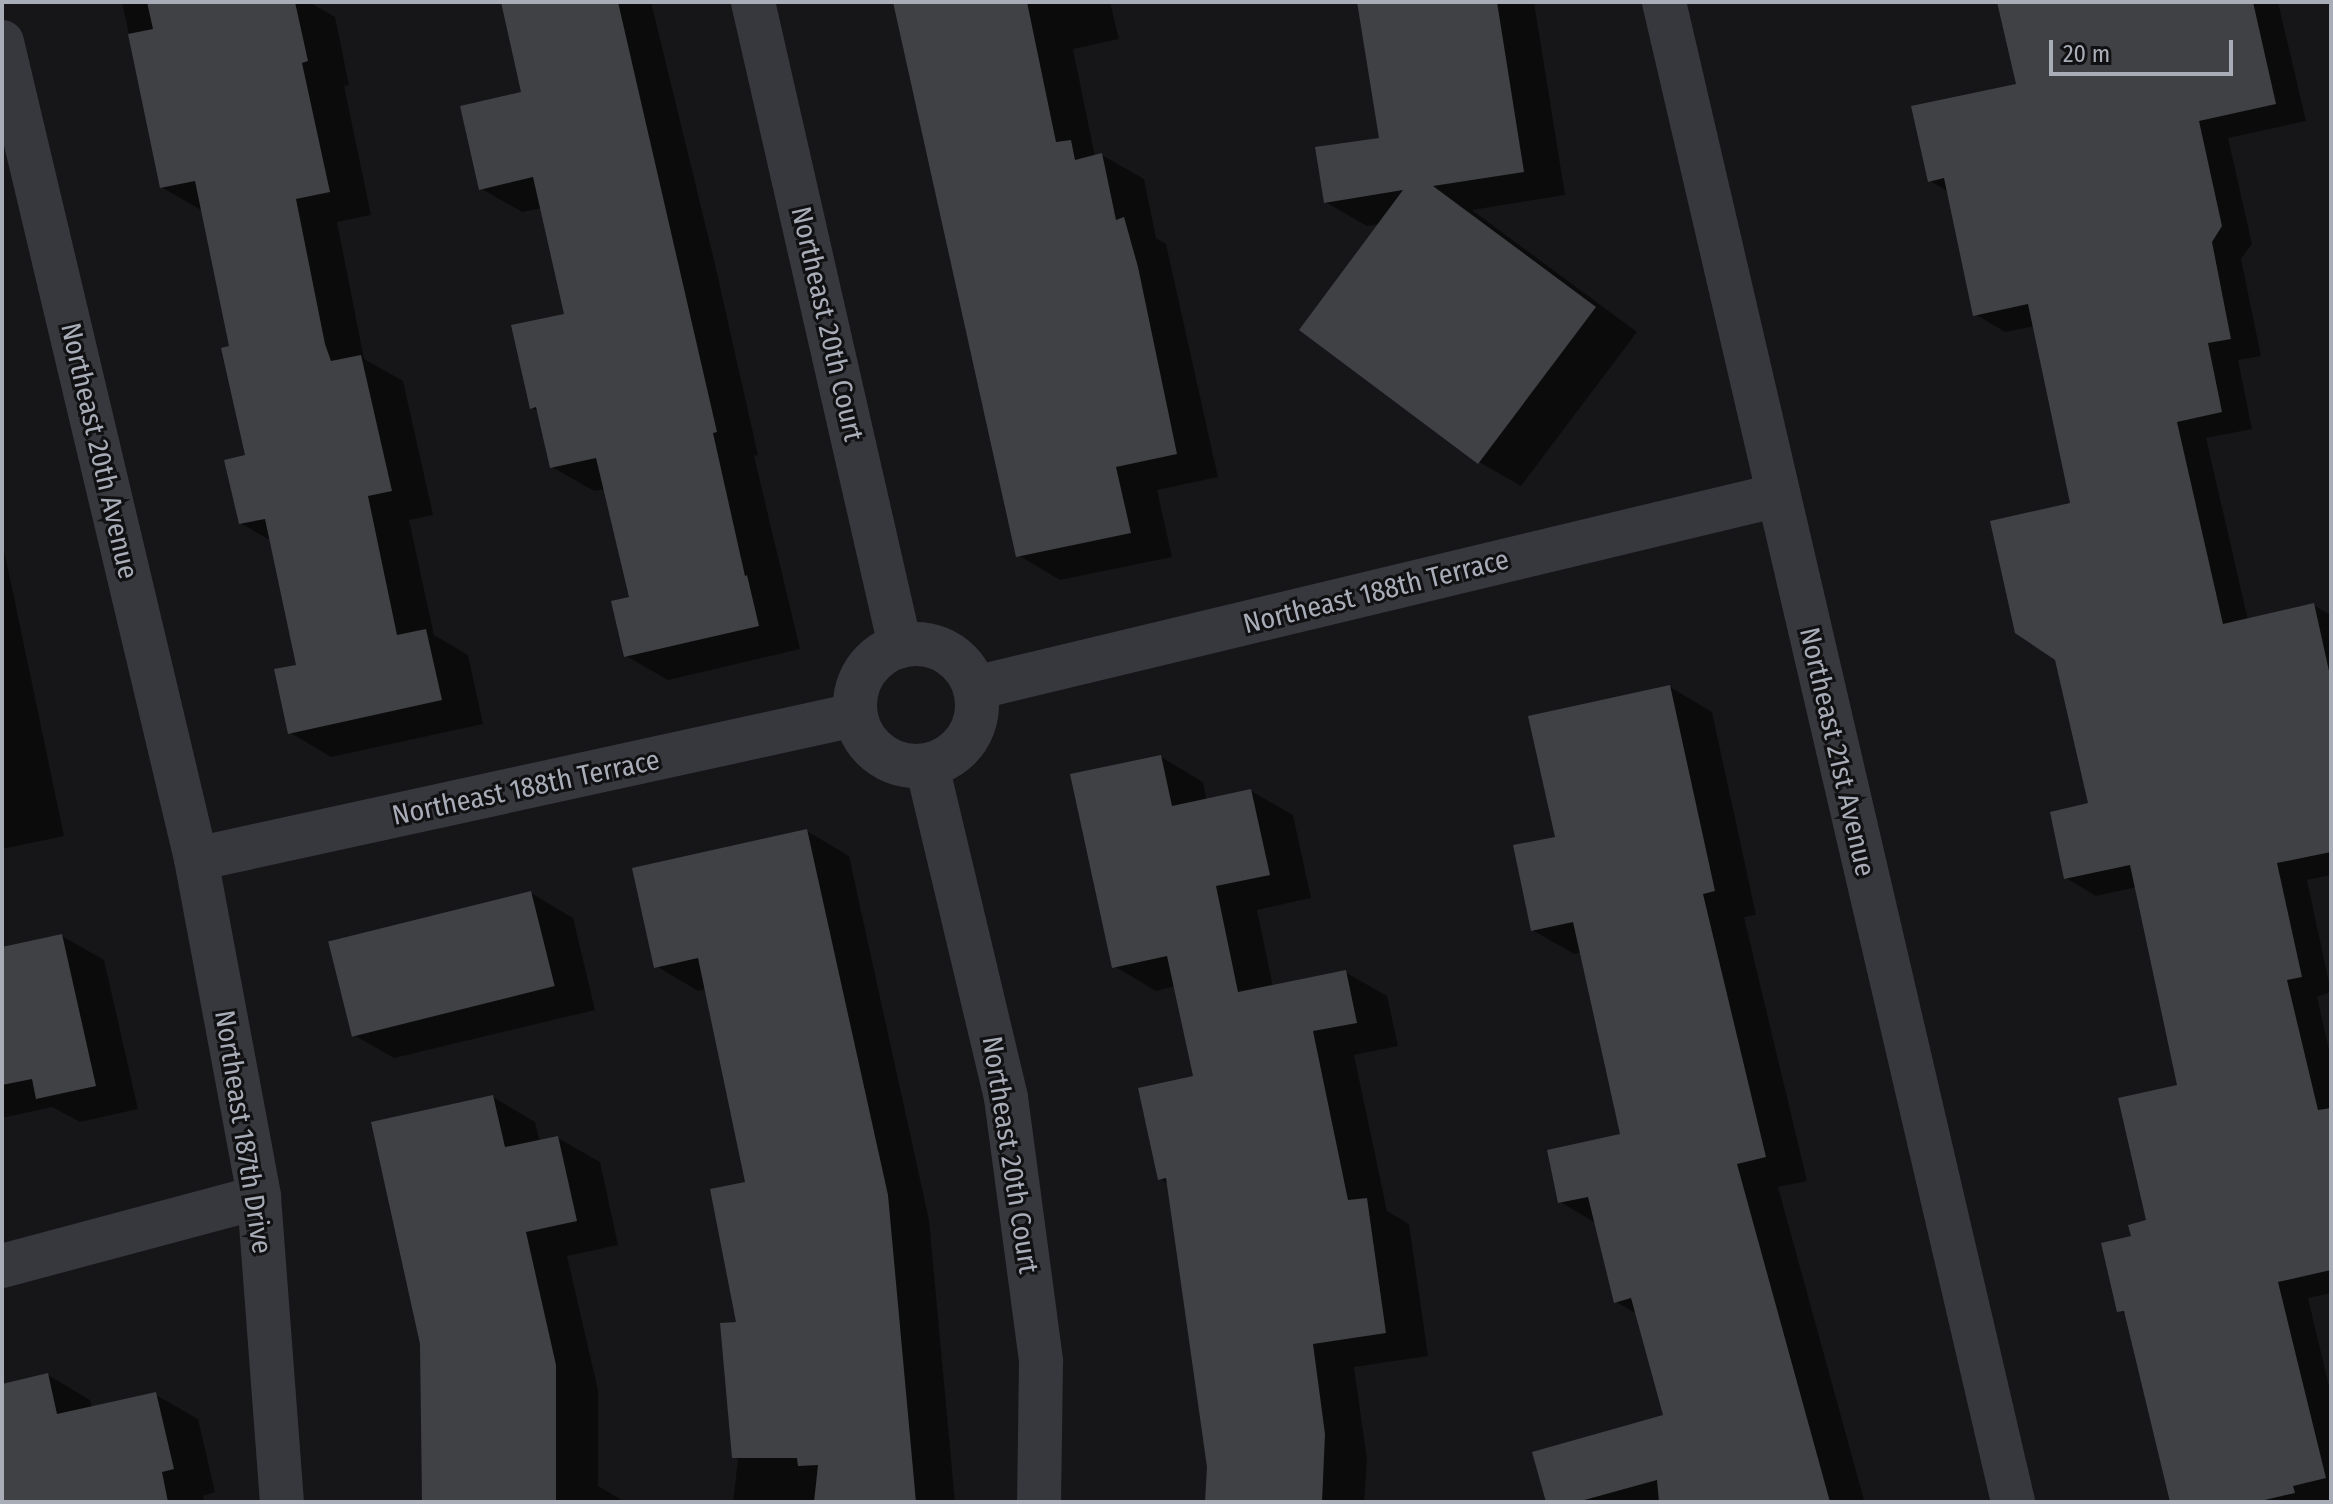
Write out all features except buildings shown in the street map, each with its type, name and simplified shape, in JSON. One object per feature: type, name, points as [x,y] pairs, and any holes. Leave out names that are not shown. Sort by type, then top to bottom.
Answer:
[{"type":"street","name":"Northeast 20th Court","points":[[753,2],[900,646]]},
{"type":"street","name":"Northeast 21st Avenue","points":[[1664,2],[2013,1502]]},
{"type":"street","name":"Northeast 20th Avenue","points":[[2,42],[196,859]]},
{"type":"street","name":"Northeast 188th Terrace","points":[[975,688],[1778,495]]},
{"type":"street","points":[[918,644],[938,648],[967,671],[975,688],[977,708],[973,729],[946,758],[927,766],[907,766],[888,760],[861,734],[855,715],[859,680],[877,659],[900,646],[918,644]]},
{"type":"street","name":"Northeast 188th Terrace","points":[[196,859],[855,715]]},
{"type":"street","name":"Northeast 20th Court","points":[[927,766],[1006,1098],[1041,1362],[1039,1502]]},
{"type":"street","name":"Northeast 187th Drive","points":[[196,859],[259,1197],[282,1502]]},
{"type":"street","points":[[2,1266],[259,1197]]}]
